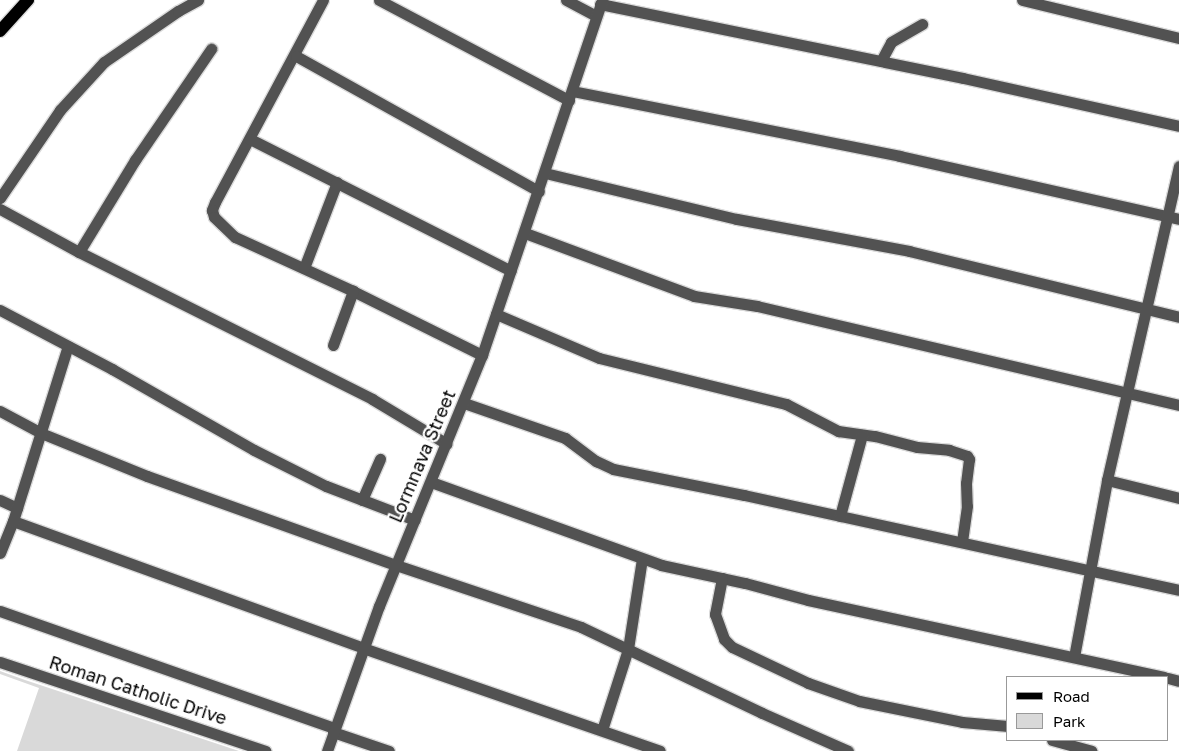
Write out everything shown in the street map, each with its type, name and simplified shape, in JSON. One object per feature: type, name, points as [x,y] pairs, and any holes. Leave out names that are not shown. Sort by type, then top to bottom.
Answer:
[{"type":"main road","points":[[0,31],[28,0]]},
{"type":"street","points":[[0,198],[60,110],[104,62],[161,22],[198,0]]},
{"type":"street","points":[[324,0],[296,56],[215,202],[212,210],[214,217],[235,238],[353,291],[482,355]]},
{"type":"street","points":[[379,0],[570,95],[900,156],[1174,217]]},
{"type":"street","points":[[566,0],[596,16]]},
{"type":"street","points":[[1022,0],[1179,38]]},
{"type":"street","points":[[601,2],[1179,126]]},
{"type":"street","name":"Lormnava Street","points":[[327,751],[363,648],[482,355],[539,191],[601,2]]},
{"type":"street","points":[[881,61],[891,42],[922,24]]},
{"type":"street","points":[[79,252],[135,160],[211,49]]},
{"type":"street","points":[[296,56],[539,191]]},
{"type":"street","points":[[250,139],[511,270]]},
{"type":"street","points":[[1074,657],[1107,480],[1147,309],[1174,217],[1179,166]]},
{"type":"street","points":[[545,173],[737,219],[909,251],[1179,317]]},
{"type":"street","points":[[304,268],[337,182]]},
{"type":"street","points":[[0,208],[79,252],[372,399],[447,444]]},
{"type":"street","points":[[525,232],[694,296],[757,306],[1179,405]]},
{"type":"street","points":[[332,345],[353,291]]},
{"type":"street","points":[[0,310],[254,450],[326,486],[415,520]]},
{"type":"street","points":[[496,314],[599,358],[786,404],[828,427],[846,433],[880,437],[926,449],[949,450],[969,457],[966,483],[967,506],[962,542]]},
{"type":"street","points":[[0,553],[13,521],[68,346]]},
{"type":"street","points":[[464,403],[565,438],[596,461],[613,469],[962,542],[1179,590]]},
{"type":"street","points":[[0,410],[41,433],[147,476],[396,565],[581,627],[746,706],[848,751]]},
{"type":"street","points":[[840,516],[862,435]]},
{"type":"street","points":[[362,500],[380,459]]},
{"type":"street","points":[[1107,480],[1179,498]]},
{"type":"street","points":[[431,482],[642,559],[808,600],[1157,676]]},
{"type":"street","points":[[0,500],[17,508]]},
{"type":"street","points":[[13,521],[363,648],[602,730],[642,748],[660,751]]},
{"type":"street","points":[[602,730],[628,649],[642,559]]},
{"type":"street","points":[[722,578],[715,614],[724,639],[732,647],[808,684],[859,702],[962,722],[1006,726]]},
{"type":"street","points":[[0,611],[389,751]]},
{"type":"street","name":"Roman Catholic Drive","points":[[0,662],[235,746],[266,751]]},
{"type":"street","points":[[1056,741],[1092,751]]},
{"type":"green space","points":[[0,671],[239,751],[17,751],[39,688],[0,674]]}]
